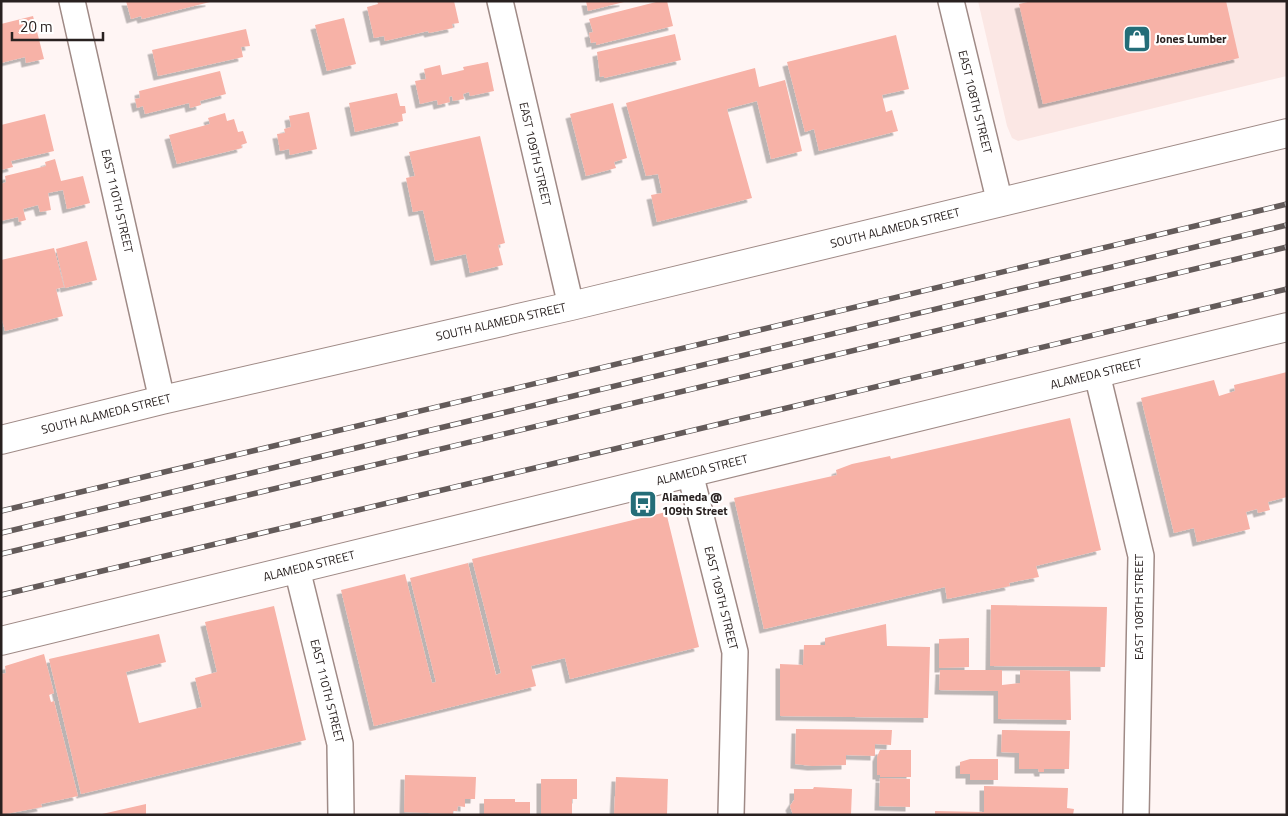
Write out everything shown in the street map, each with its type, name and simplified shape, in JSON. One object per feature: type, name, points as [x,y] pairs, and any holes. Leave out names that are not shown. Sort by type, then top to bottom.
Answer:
[{"type":"street","name":"EAST 110TH STREET","points":[[72,1],[162,400]]},
{"type":"street","name":"EAST 109TH STREET","points":[[500,1],[571,306]]},
{"type":"street","name":"EAST 108TH STREET","points":[[951,1],[1000,203]]},
{"type":"street","points":[[1000,203],[1287,133]]},
{"type":"street","name":"SOUTH ALAMEDA STREET","points":[[1,440],[162,400],[571,306],[1000,203]]},
{"type":"street","name":"ALAMEDA STREET","points":[[1,641],[1287,327]]},
{"type":"street","name":"EAST 108TH STREET","points":[[1097,374],[1142,556],[1136,815]]},
{"type":"street","name":"EAST 109TH STREET","points":[[690,473],[735,652],[731,815]]},
{"type":"street","name":"EAST 110TH STREET","points":[[297,569],[340,744],[341,815]]},
{"type":"shaded area","name":"Jones Lumber","points":[[978,1],[1287,1],[1287,76],[1018,141],[1012,138],[1007,126]]},
{"type":"building","points":[[126,1],[210,2],[142,19],[141,16],[131,19]]},
{"type":"building","points":[[377,1],[454,1],[459,23],[452,24],[453,28],[429,33],[428,31],[385,41],[384,36],[374,38],[367,7],[378,4]]},
{"type":"building","points":[[586,1],[624,1],[624,2],[588,11]]},
{"type":"building","points":[[660,1],[667,1],[673,26],[596,45],[596,42],[591,43],[589,33],[593,32],[589,19]]},
{"type":"building","points":[[1032,1],[1226,1],[1239,58],[1043,104],[1019,4]]},
{"type":"building","points":[[33,16],[44,59],[26,63],[25,57],[1,63],[1,24]]},
{"type":"building","points":[[344,18],[356,64],[327,71],[315,25]]},
{"type":"building","points":[[246,29],[250,46],[241,47],[243,57],[158,76],[152,50]]},
{"type":"building","points":[[675,34],[681,60],[604,78],[604,76],[600,77],[597,52]]},
{"type":"building","points":[[896,35],[909,89],[882,95],[886,112],[892,110],[898,131],[819,151],[814,129],[805,132],[787,62]]},
{"type":"building","points":[[488,62],[494,91],[470,96],[469,92],[463,94],[464,99],[453,101],[452,96],[449,97],[450,102],[438,105],[437,100],[420,104],[415,81],[426,79],[424,69],[440,65],[442,75],[464,70],[463,67]]},
{"type":"building","points":[[755,68],[759,87],[785,80],[802,151],[771,159],[757,101],[727,109],[752,198],[657,222],[651,195],[662,193],[658,174],[646,176],[626,103]]},
{"type":"building","points":[[220,71],[226,94],[200,101],[201,105],[190,108],[189,103],[145,114],[143,106],[137,108],[135,99],[140,98],[139,91]]},
{"type":"building","points":[[397,93],[400,106],[405,106],[406,113],[402,114],[403,121],[355,132],[349,103]]},
{"type":"building","points":[[613,103],[627,158],[614,162],[616,168],[586,176],[570,114]]},
{"type":"building","points":[[309,112],[317,149],[290,155],[289,149],[280,151],[277,134],[285,133],[284,129],[291,127],[289,116]]},
{"type":"building","points":[[225,113],[227,121],[234,119],[238,132],[243,131],[247,143],[241,145],[242,148],[177,164],[169,135],[210,124],[208,118]]},
{"type":"building","points":[[45,114],[54,151],[11,161],[13,167],[1,170],[1,125]]},
{"type":"building","points":[[480,136],[505,243],[498,245],[503,265],[470,273],[466,254],[435,261],[423,210],[413,212],[406,178],[415,176],[409,152]]},
{"type":"building","points":[[55,159],[61,181],[83,176],[90,203],[67,209],[63,190],[48,193],[51,210],[40,212],[38,205],[23,209],[26,220],[19,222],[18,217],[1,221],[1,184],[6,182],[5,176],[46,166],[45,162]]},
{"type":"building","points":[[87,241],[97,280],[65,288],[56,249]]},
{"type":"building","points":[[54,248],[64,287],[56,289],[63,316],[5,331],[1,316],[1,260]]},
{"type":"building","points":[[1287,372],[1287,497],[1268,502],[1270,510],[1258,513],[1257,509],[1246,512],[1250,529],[1197,542],[1194,528],[1174,533],[1141,398],[1214,380],[1219,396],[1235,391],[1234,385]]},
{"type":"building","points":[[1070,418],[1101,550],[1036,566],[1039,577],[1009,583],[1010,586],[947,599],[945,587],[764,629],[734,498],[837,475],[836,470],[852,464],[890,456],[891,459]]},
{"type":"building","points":[[666,512],[699,647],[570,679],[565,658],[531,666],[536,686],[374,726],[341,590],[405,574],[432,683],[436,682],[410,578],[468,563],[496,675],[501,673],[472,559]]},
{"type":"building","points":[[991,605],[1107,607],[1105,667],[990,666]]},
{"type":"building","points":[[274,606],[306,740],[81,794],[49,659],[159,634],[166,662],[126,672],[139,723],[202,707],[195,678],[217,672],[205,622]]},
{"type":"building","points":[[886,624],[887,646],[930,647],[928,718],[780,716],[780,664],[803,665],[804,645],[825,645],[825,638]]},
{"type":"building","points":[[969,638],[969,667],[939,668],[939,639]]},
{"type":"building","points":[[44,654],[54,693],[49,695],[51,702],[54,701],[78,796],[41,804],[42,807],[1,815],[1,674],[6,673],[5,666]]},
{"type":"building","points":[[940,670],[1002,670],[1002,685],[1020,683],[1020,670],[1070,671],[1071,720],[998,719],[998,691],[939,690]]},
{"type":"building","points":[[796,729],[892,730],[891,745],[875,744],[875,756],[846,755],[846,765],[812,766],[795,764]]},
{"type":"building","points":[[1002,730],[1070,731],[1069,769],[1044,769],[1044,772],[1039,772],[1038,769],[1019,769],[1019,753],[1001,752]]},
{"type":"building","points":[[880,750],[911,750],[911,777],[880,777],[880,775],[877,775],[877,757]]},
{"type":"building","points":[[970,759],[998,759],[998,780],[970,780],[970,774],[960,774],[960,762]]},
{"type":"building","points":[[405,775],[476,777],[475,799],[465,799],[465,807],[458,806],[457,811],[453,811],[453,814],[404,812]]},
{"type":"building","points":[[616,777],[668,779],[667,815],[614,815]]},
{"type":"building","points":[[880,778],[910,779],[910,807],[879,806]]},
{"type":"building","points":[[541,779],[577,779],[577,799],[572,799],[572,815],[541,815]]},
{"type":"building","points":[[984,786],[1068,788],[1067,808],[1074,809],[1073,815],[935,815],[935,811],[984,812]]},
{"type":"building","points":[[814,787],[852,789],[851,815],[793,815],[790,806],[794,800],[794,789],[813,789]]},
{"type":"building","points":[[484,799],[515,799],[515,802],[530,802],[530,815],[484,815]]},
{"type":"building","points":[[146,804],[146,815],[102,815],[102,814]]},
{"type":"railway","points":[[1,511],[1287,204]]},
{"type":"railway","points":[[1,533],[1287,225]]},
{"type":"railway","points":[[1,554],[1287,247]]},
{"type":"railway","points":[[1,595],[1287,289]]},
{"type":"place","name":"Jones Lumber","points":[[1137,39]]},
{"type":"place","name":"Alameda @ 109th Street","points":[[643,504]]}]
